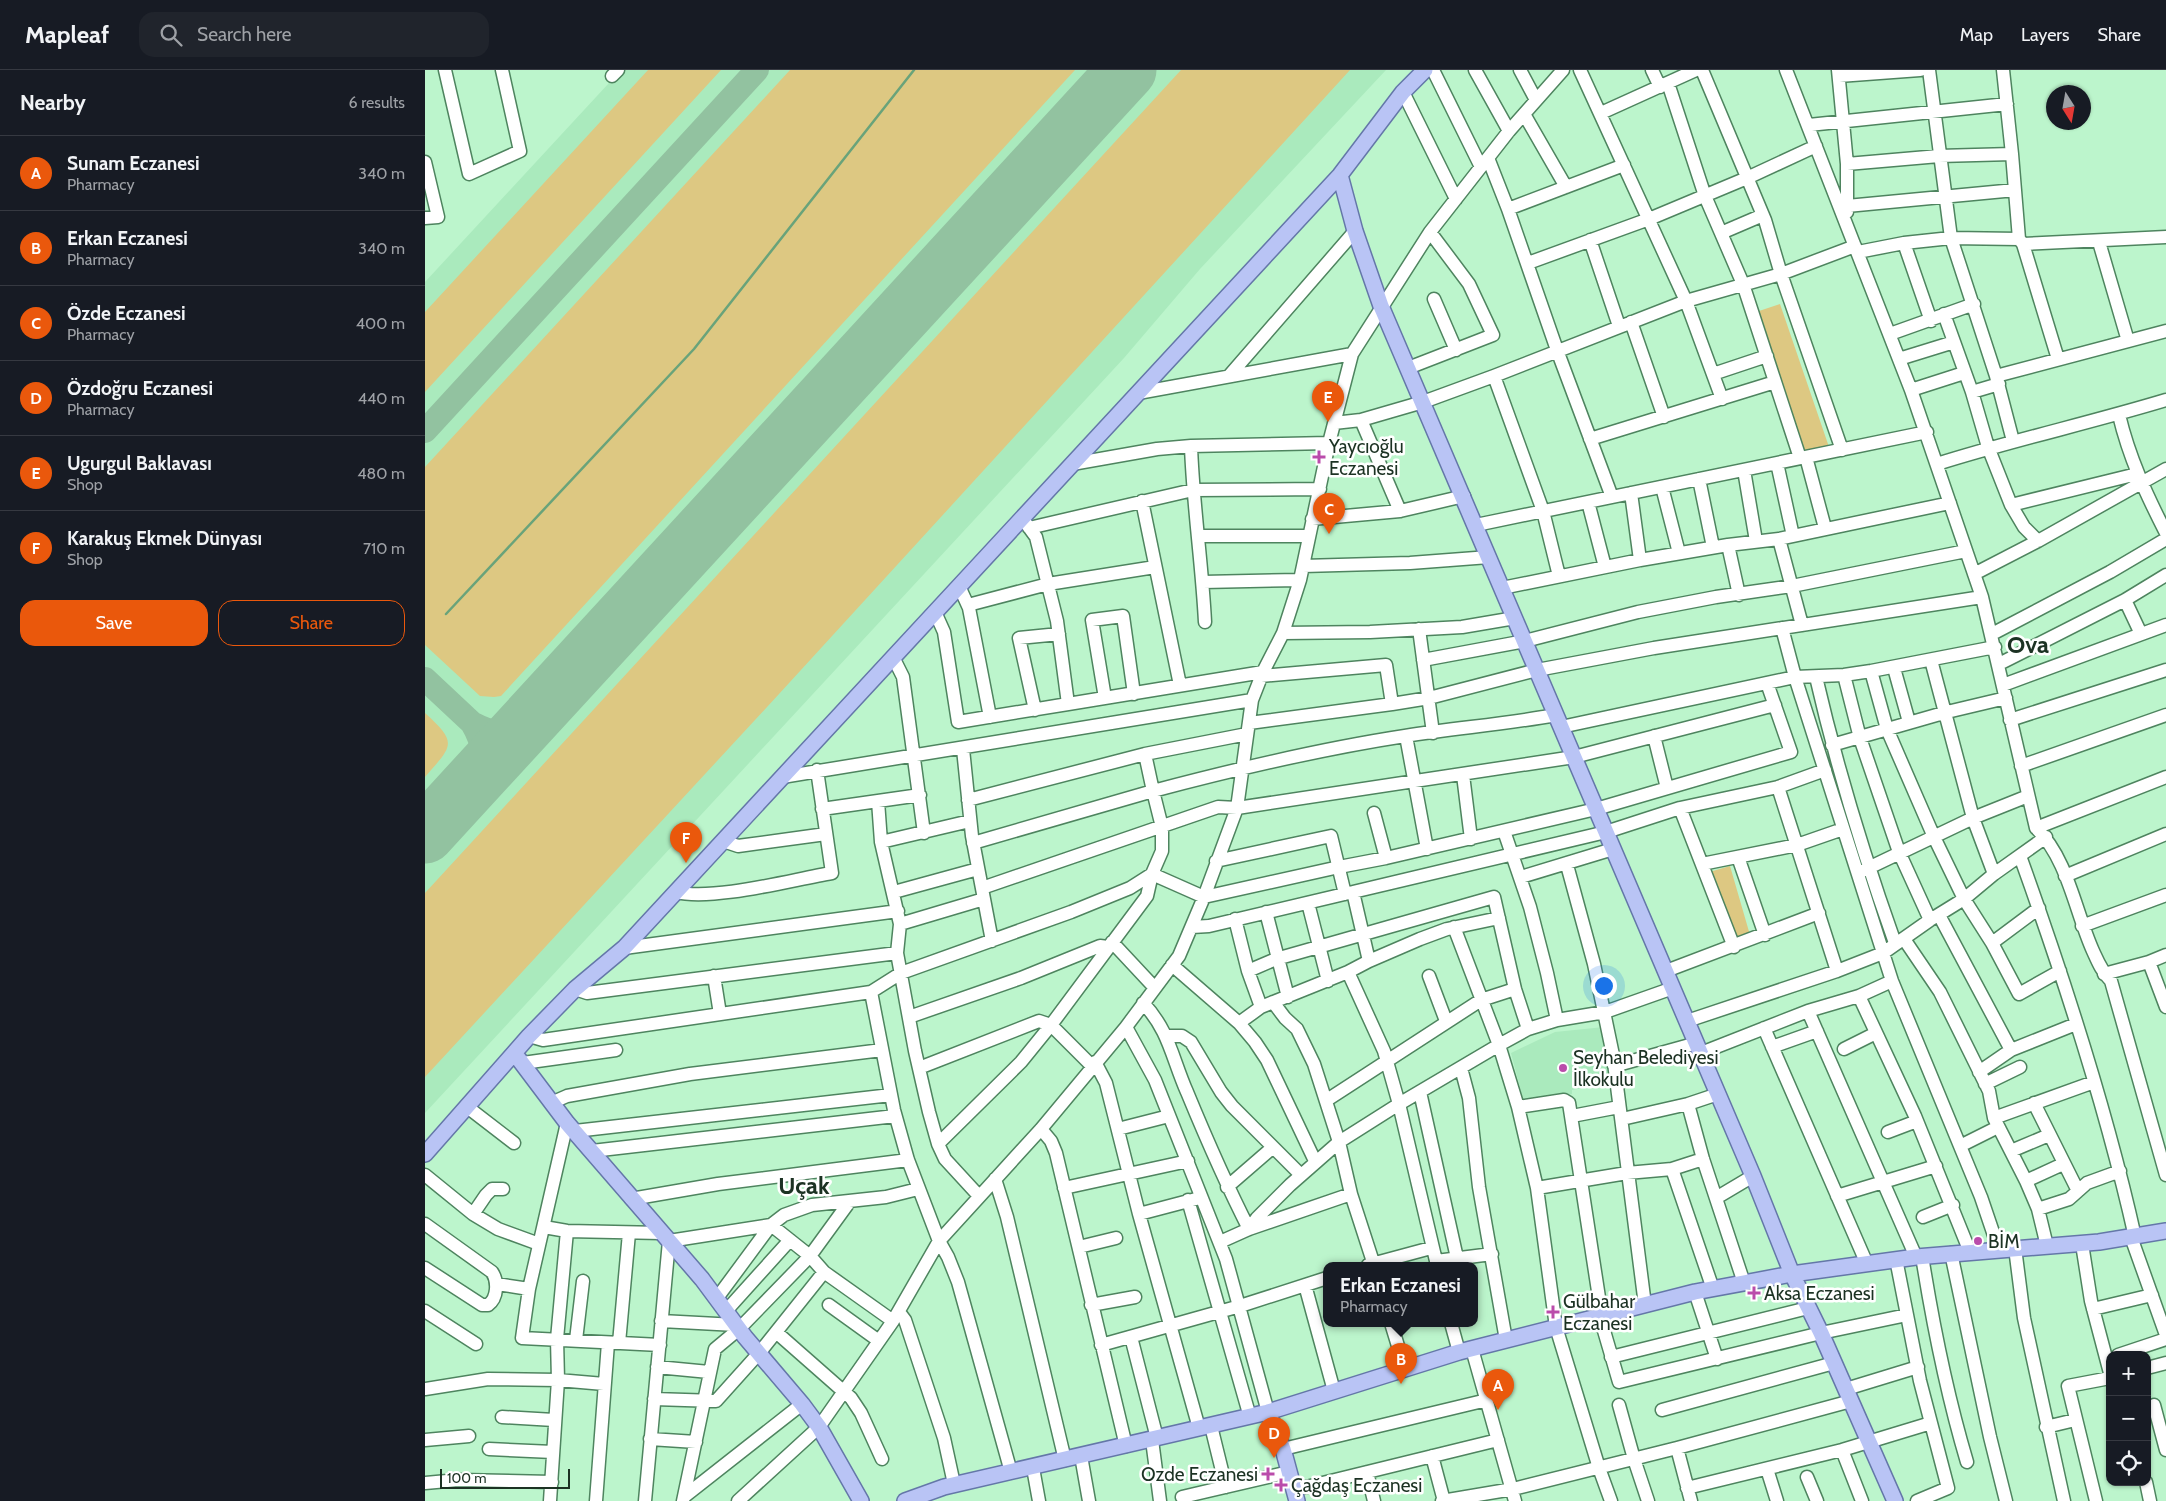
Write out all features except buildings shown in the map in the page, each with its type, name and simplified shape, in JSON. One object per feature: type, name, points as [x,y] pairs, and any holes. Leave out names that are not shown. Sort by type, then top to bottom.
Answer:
[{"type":"main road","points":[[425,1154],[466,1106],[519,1058],[529,1036],[575,989],[624,948],[959,586],[1025,523],[1072,464],[1339,175],[1403,92],[1425,70]]},
{"type":"main road","points":[[1339,175],[1355,231],[1381,306],[1699,1048],[1792,1274],[1807,1308],[1821,1333],[1895,1501]]},
{"type":"main road","points":[[519,1058],[551,1103],[717,1298],[738,1327],[802,1404],[819,1427],[861,1501]]},
{"type":"main road","points":[[905,1501],[923,1493],[954,1484],[1033,1468],[1250,1417],[1466,1351],[1695,1292],[1792,1274],[1919,1256],[2082,1244],[2166,1231]]},
{"type":"main road","points":[[1268,1412],[1283,1449],[1296,1496]]},
{"type":"street","points":[[445,70],[469,174],[520,151],[502,70]]},
{"type":"street","points":[[610,70],[612,76],[617,70]]},
{"type":"street","points":[[1433,70],[1508,209],[1557,350],[1612,497]]},
{"type":"street","points":[[1475,70],[1509,131]]},
{"type":"street","points":[[1520,70],[1536,100]]},
{"type":"street","points":[[738,1501],[819,1427],[843,1390],[896,1317],[939,1241],[1041,1129],[1125,1027],[1172,965],[1205,897],[1237,808],[1253,700],[1262,674],[1283,633],[1300,580],[1329,443],[1352,354],[1430,232],[1509,131],[1563,70]]},
{"type":"street","points":[[1581,70],[1686,301],[1722,399]]},
{"type":"street","points":[[1652,70],[1664,85],[1705,196],[1743,284],[1825,528]]},
{"type":"street","points":[[1601,113],[1696,70]]},
{"type":"street","points":[[1701,70],[1763,215],[1781,274],[1842,450]]},
{"type":"street","points":[[1786,70],[1927,432],[1983,597],[2036,828],[2046,837],[2065,876],[2082,926],[2104,974],[2111,981],[2166,1175]]},
{"type":"street","points":[[1846,223],[1847,164],[1839,73],[1920,70]]},
{"type":"street","points":[[1929,70],[1951,238],[1974,304],[2013,440]]},
{"type":"street","points":[[2003,70],[2021,242],[2059,359]]},
{"type":"street","points":[[1403,92],[1456,199]]},
{"type":"street","points":[[1809,125],[2007,104]]},
{"type":"street","points":[[1524,114],[1566,187]]},
{"type":"street","points":[[1528,263],[1649,219],[1747,178],[1816,146]]},
{"type":"street","points":[[1847,164],[1939,156],[2012,154]]},
{"type":"street","points":[[425,162],[438,217],[425,218]]},
{"type":"street","points":[[1508,209],[1624,164]]},
{"type":"street","points":[[1847,206],[1946,195],[2015,190]]},
{"type":"street","points":[[1721,233],[1763,215]]},
{"type":"street","points":[[1229,376],[1355,231]]},
{"type":"street","points":[[1408,368],[1493,335],[1469,284],[1430,232]]},
{"type":"street","points":[[1334,423],[1361,420],[1423,402],[1686,301],[1781,274],[1856,249],[1951,238],[2021,242],[2099,242],[2166,237]]},
{"type":"street","points":[[1590,240],[1663,417]]},
{"type":"street","points":[[2099,242],[2129,341]]},
{"type":"street","points":[[1904,243],[1931,321]]},
{"type":"street","points":[[1434,299],[1456,350]]},
{"type":"street","points":[[1890,334],[1931,321],[1944,314],[1974,304]]},
{"type":"street","points":[[1944,314],[1972,392],[1988,448],[2011,505],[2024,527],[2038,541]]},
{"type":"street","points":[[1972,392],[1997,380],[2059,359],[2166,331]]},
{"type":"street","points":[[1899,359],[1954,342]]},
{"type":"street","points":[[1138,393],[1352,354]]},
{"type":"street","points":[[1713,374],[1767,356]]},
{"type":"street","points":[[1911,390],[1964,373]]},
{"type":"street","points":[[1494,376],[1543,512],[1559,576]]},
{"type":"street","points":[[1591,439],[1775,382]]},
{"type":"street","points":[[1937,464],[2013,440],[2119,415],[2166,400]]},
{"type":"street","points":[[2119,415],[2126,444],[2139,478],[2166,533]]},
{"type":"street","points":[[1361,420],[1400,511]]},
{"type":"street","points":[[1476,525],[1927,432]]},
{"type":"street","points":[[1072,464],[1157,449],[1191,446],[1329,443]]},
{"type":"street","points":[[1191,446],[1205,622]]},
{"type":"street","points":[[1777,463],[1793,536]]},
{"type":"street","points":[[2011,505],[2139,478],[2166,469]]},
{"type":"street","points":[[1744,470],[1756,542]]},
{"type":"street","points":[[1974,574],[2038,541],[2139,478]]},
{"type":"street","points":[[1699,479],[1713,547]]},
{"type":"street","points":[[1663,487],[1679,553]]},
{"type":"street","points":[[1068,704],[1059,634],[1048,584],[1036,537],[1025,523],[1193,490],[1320,489]]},
{"type":"street","points":[[1631,493],[1640,560]]},
{"type":"street","points":[[1313,519],[1400,511],[1464,496]]},
{"type":"street","points":[[1142,501],[1180,685]]},
{"type":"street","points":[[1588,502],[1605,567]]},
{"type":"street","points":[[1502,588],[1679,553],[1779,539],[1950,503]]},
{"type":"street","points":[[1198,536],[1309,536]]},
{"type":"street","points":[[1779,539],[1802,625]]},
{"type":"street","points":[[973,843],[1243,767],[1406,736],[1497,725],[1559,721],[1795,677],[1843,675],[1894,668],[1931,660],[1994,641],[2166,539]]},
{"type":"street","points":[[1728,545],[1739,595]]},
{"type":"street","points":[[1423,660],[1525,641],[1638,612],[1716,597],[1792,586],[1966,551]]},
{"type":"street","points":[[1303,566],[1410,564],[1489,556]]},
{"type":"street","points":[[968,605],[1048,584],[1155,567]]},
{"type":"street","points":[[1999,664],[2125,600],[2166,575]]},
{"type":"street","points":[[1203,582],[1300,580]]},
{"type":"street","points":[[959,586],[968,605],[990,717]]},
{"type":"street","points":[[968,800],[1248,729],[1429,698],[1537,670],[1654,648],[1983,597]]},
{"type":"street","points":[[2125,600],[2141,634]]},
{"type":"street","points":[[935,612],[943,632],[958,722],[1180,685],[1262,674],[1386,665],[1392,704]]},
{"type":"street","points":[[1105,698],[1092,620],[1099,619],[1123,616],[1134,694]]},
{"type":"street","points":[[1283,633],[1462,627],[1515,618]]},
{"type":"street","points":[[2003,685],[2166,625]]},
{"type":"street","points":[[1782,628],[1795,677],[1843,829],[1899,941],[1940,992],[1989,1092],[1996,1122],[2026,1181],[2037,1209],[2047,1246]]},
{"type":"street","points":[[1419,629],[1433,733]]},
{"type":"street","points":[[1035,710],[1019,638],[1059,634]]},
{"type":"street","points":[[893,657],[903,677],[924,833]]},
{"type":"street","points":[[1931,660],[1947,712],[1973,818],[1994,874]]},
{"type":"street","points":[[1894,668],[1909,722]]},
{"type":"street","points":[[2010,720],[2166,670]]},
{"type":"street","points":[[1871,671],[1887,729],[1934,838],[1964,899],[2019,994],[2060,971]]},
{"type":"street","points":[[1843,675],[1860,738],[1899,852],[1934,917],[2011,1050]]},
{"type":"street","points":[[1815,677],[1883,953],[1892,981],[1960,1146],[2007,1249],[2024,1318],[2063,1501]]},
{"type":"street","points":[[1152,874],[1205,897],[1504,831],[1596,808],[1791,752],[1767,683]]},
{"type":"street","points":[[1832,745],[1909,722],[2006,698]]},
{"type":"street","points":[[782,777],[817,770],[963,749],[1253,700]]},
{"type":"street","points":[[900,924],[1218,807],[1237,808],[1415,783],[1574,757],[1775,705]]},
{"type":"street","points":[[2021,766],[2166,716]]},
{"type":"street","points":[[1406,736],[1427,849]]},
{"type":"street","points":[[1655,736],[1667,788]]},
{"type":"street","points":[[963,749],[973,843],[991,941]]},
{"type":"street","points":[[938,1144],[1021,1062],[1051,1025],[1110,944],[1127,925],[1147,896],[1152,874],[1162,851],[1162,827],[1145,754]]},
{"type":"street","points":[[675,892],[690,895],[729,891],[832,873],[817,770]]},
{"type":"street","points":[[1192,927],[1308,903],[1512,856],[1606,832],[1680,808],[1778,786],[1825,770]]},
{"type":"street","points":[[1463,775],[1471,839]]},
{"type":"street","points":[[2036,828],[2166,777]]},
{"type":"street","points":[[1778,786],[1837,971]]},
{"type":"street","points":[[822,809],[920,795]]},
{"type":"street","points":[[1863,870],[1973,818],[2028,796]]},
{"type":"street","points":[[878,801],[881,842],[900,924],[897,953],[919,1068],[938,1144],[945,1159],[979,1196]]},
{"type":"street","points":[[1680,808],[1734,947]]},
{"type":"street","points":[[1374,813],[1386,858]]},
{"type":"street","points":[[881,842],[970,821]]},
{"type":"street","points":[[1701,864],[1797,845],[1843,829]]},
{"type":"street","points":[[1504,831],[1521,878],[1547,973],[1557,1020]]},
{"type":"street","points":[[723,841],[738,846],[826,834]]},
{"type":"street","points":[[2065,876],[2166,834]]},
{"type":"street","points":[[1217,861],[1331,836],[1339,867],[1363,935],[1369,960]]},
{"type":"street","points":[[1687,1022],[1837,971],[1883,953],[1934,917],[1964,899],[1994,874],[2046,837]]},
{"type":"street","points":[[1521,878],[1613,849]]},
{"type":"street","points":[[2020,856],[2060,971],[2094,1082],[2120,1171],[2133,1237],[2166,1337],[2128,1351]]},
{"type":"street","points":[[1738,857],[1765,935]]},
{"type":"street","points":[[1567,865],[1605,1012],[1614,1066],[1645,1305]]},
{"type":"street","points":[[894,892],[978,869]]},
{"type":"street","points":[[529,1036],[543,1040],[871,992],[901,973],[1129,888],[1152,874]]},
{"type":"street","points":[[2082,926],[2166,895]]},
{"type":"street","points":[[1248,971],[1277,958],[1495,898],[1515,990],[1528,1029]]},
{"type":"street","points":[[1308,903],[1328,981]]},
{"type":"street","points":[[1991,943],[2039,908]]},
{"type":"street","points":[[624,948],[898,911]]},
{"type":"street","points":[[1266,912],[1287,997]]},
{"type":"street","points":[[1666,971],[1734,947],[1819,913]]},
{"type":"street","points":[[1239,1023],[1267,1004],[1328,981],[1369,960],[1420,939],[1455,928],[1499,918]]},
{"type":"street","points":[[1235,919],[1248,971],[1267,1004],[1297,1029],[1314,1064],[1339,1142],[1370,1262]]},
{"type":"street","points":[[1455,928],[1499,1045],[1518,1107],[1537,1188],[1556,1327],[1611,1501]]},
{"type":"street","points":[[1110,944],[1154,987]]},
{"type":"street","points":[[909,1018],[1110,944]]},
{"type":"street","points":[[575,989],[587,993],[897,953]]},
{"type":"street","points":[[2104,974],[2149,962],[2166,955]]},
{"type":"street","points":[[2149,962],[2166,1007]]},
{"type":"street","points":[[1172,965],[1239,1023],[1267,1060],[1315,1161]]},
{"type":"street","points":[[1348,972],[1384,1051],[1399,1104],[1436,1262]]},
{"type":"street","points":[[714,976],[721,1014]]},
{"type":"street","points":[[1429,976],[1446,1021]]},
{"type":"street","points":[[1614,1066],[1699,1048],[1859,996],[1892,981]]},
{"type":"street","points":[[1249,1229],[1257,1218],[1315,1161],[1339,1142],[1499,1045],[1528,1029],[1557,1020],[1605,1012],[1673,988]]},
{"type":"street","points":[[1327,1100],[1481,1000],[1515,990]]},
{"type":"street","points":[[871,992],[895,1116],[918,1189],[958,1282],[1011,1472]]},
{"type":"street","points":[[1859,996],[1917,1121],[1971,1252]]},
{"type":"street","points":[[1143,1003],[1159,1022],[1166,1036],[1183,1084],[1227,1187],[1249,1229]]},
{"type":"street","points":[[1808,1011],[1884,1183],[1919,1256],[1958,1432],[1967,1462]]},
{"type":"street","points":[[919,1068],[1039,1022],[1051,1025],[1094,1064],[1106,1083],[1139,1214],[1171,1326],[1226,1487]]},
{"type":"street","points":[[1979,1072],[2011,1050],[2076,1024]]},
{"type":"street","points":[[1125,1027],[1155,1080],[1220,1242],[1240,1306],[1268,1412]]},
{"type":"street","points":[[1763,1028],[1867,1264]]},
{"type":"street","points":[[1772,1047],[1817,1031]]},
{"type":"street","points":[[1844,1049],[1876,1033]]},
{"type":"street","points":[[1166,1036],[1182,1036],[1191,1042],[1221,1092],[1245,1122],[1301,1175]]},
{"type":"street","points":[[519,1058],[615,1050]]},
{"type":"street","points":[[551,1103],[567,1096],[690,1074],[882,1050]]},
{"type":"street","points":[[1985,1084],[2021,1067]]},
{"type":"street","points":[[1461,1068],[1469,1098],[1479,1187],[1506,1340]]},
{"type":"street","points":[[1960,1146],[1996,1122],[2035,1103],[2094,1082]]},
{"type":"street","points":[[1420,1092],[1457,1258]]},
{"type":"street","points":[[1572,1116],[1620,1113],[1688,1104],[1718,1094]]},
{"type":"street","points":[[660,1346],[522,1338],[529,1289],[539,1244],[571,1127],[891,1095]]},
{"type":"street","points":[[1518,1107],[1564,1100],[1569,1103],[1601,1317],[1619,1382],[1821,1333],[1907,1315]]},
{"type":"street","points":[[2035,1103],[2063,1164],[2078,1191]]},
{"type":"street","points":[[1688,1104],[1703,1159],[1744,1284]]},
{"type":"street","points":[[466,1106],[514,1143]]},
{"type":"street","points":[[592,1151],[895,1116]]},
{"type":"street","points":[[1118,1129],[1169,1116]]},
{"type":"street","points":[[1888,1132],[1917,1121]]},
{"type":"street","points":[[1041,1129],[1054,1146],[1126,1446]]},
{"type":"street","points":[[2011,1151],[2049,1135]]},
{"type":"street","points":[[1227,1187],[1272,1148]]},
{"type":"street","points":[[1537,1188],[1627,1173],[1672,1169],[1703,1159]]},
{"type":"street","points":[[631,1199],[718,1184],[908,1160]]},
{"type":"street","points":[[1064,1188],[1188,1161]]},
{"type":"street","points":[[2026,1181],[2063,1164]]},
{"type":"street","points":[[1837,1196],[1936,1166]]},
{"type":"street","points":[[1672,1169],[1713,1289]]},
{"type":"street","points":[[2037,1209],[2069,1199],[2087,1183],[2120,1171]]},
{"type":"street","points":[[425,1175],[473,1214],[498,1229],[539,1244]]},
{"type":"street","points":[[1716,1198],[1753,1176]]},
{"type":"street","points":[[995,1179],[1007,1217],[1065,1460]]},
{"type":"street","points":[[473,1214],[486,1195],[493,1189],[503,1190]]},
{"type":"street","points":[[717,1298],[771,1226],[784,1215],[812,1205],[886,1197],[918,1189]]},
{"type":"street","points":[[1220,1242],[1249,1229],[1351,1194]]},
{"type":"street","points":[[1139,1214],[1203,1197]]},
{"type":"street","points":[[1188,1200],[1250,1417]]},
{"type":"street","points":[[684,1498],[715,1349],[810,1256],[850,1201]]},
{"type":"street","points":[[1923,1217],[1953,1205]]},
{"type":"street","points":[[425,1224],[490,1270],[497,1284],[493,1300],[489,1305],[484,1305],[425,1268]]},
{"type":"street","points":[[544,1227],[567,1231],[629,1233],[665,1237],[771,1226],[810,1256],[824,1272],[896,1317],[905,1320],[944,1438],[954,1484]]},
{"type":"street","points":[[550,1501],[558,1380],[557,1339],[567,1231]]},
{"type":"street","points":[[596,1501],[604,1384],[614,1343],[629,1233]]},
{"type":"street","points":[[645,1501],[660,1346],[665,1237]]},
{"type":"street","points":[[1079,1247],[1116,1238]]},
{"type":"street","points":[[726,1310],[790,1240]]},
{"type":"street","points":[[2082,1244],[2093,1309],[2109,1351]]},
{"type":"street","points":[[1382,1262],[1431,1248]]},
{"type":"street","points":[[1951,1253],[1989,1437],[2006,1501]]},
{"type":"street","points":[[1440,1262],[1492,1254]]},
{"type":"street","points":[[1896,1259],[1918,1367],[1948,1488],[1917,1501]]},
{"type":"street","points":[[654,1399],[716,1401],[760,1352],[824,1272]]},
{"type":"street","points":[[1101,1345],[1221,1312],[1323,1279]]},
{"type":"street","points":[[576,1340],[583,1281]]},
{"type":"street","points":[[497,1284],[529,1289]]},
{"type":"street","points":[[1305,1285],[1335,1391]]},
{"type":"street","points":[[1695,1292],[1717,1359]]},
{"type":"street","points":[[2093,1309],[2152,1295]]},
{"type":"street","points":[[1091,1305],[1135,1296]]},
{"type":"street","points":[[829,1305],[879,1341]]},
{"type":"street","points":[[1611,1357],[1708,1331],[1807,1308]]},
{"type":"street","points":[[427,1317],[476,1344]]},
{"type":"street","points":[[661,1321],[738,1327]]},
{"type":"street","points":[[1392,1327],[1405,1369]]},
{"type":"street","points":[[1453,1327],[1466,1351],[1487,1400],[1514,1495]]},
{"type":"street","points":[[776,1332],[843,1390],[856,1405],[882,1459]]},
{"type":"street","points":[[1131,1337],[1155,1439],[1160,1501]]},
{"type":"street","points":[[1661,1410],[1834,1363]]},
{"type":"street","points":[[2151,1367],[2166,1363]]},
{"type":"street","points":[[657,1366],[709,1372]]},
{"type":"street","points":[[1431,1456],[1443,1501],[1514,1495],[1599,1468],[1677,1448],[1848,1395],[1918,1367]]},
{"type":"street","points":[[425,1389],[488,1379],[558,1380],[604,1384]]},
{"type":"street","points":[[2096,1501],[2068,1386],[2106,1379]]},
{"type":"street","points":[[1283,1449],[1487,1400]]},
{"type":"street","points":[[684,1498],[802,1404]]},
{"type":"street","points":[[2156,1404],[2166,1450]]},
{"type":"street","points":[[1619,1405],[1648,1501]]},
{"type":"street","points":[[502,1417],[554,1420]]},
{"type":"street","points":[[2046,1427],[2075,1420]]},
{"type":"street","points":[[1687,1488],[1842,1450],[1931,1423]]},
{"type":"street","points":[[425,1440],[469,1436]]},
{"type":"street","points":[[651,1439],[696,1442]]},
{"type":"street","points":[[1296,1496],[1367,1472],[1498,1440]]},
{"type":"street","points":[[1677,1448],[1691,1501]]},
{"type":"street","points":[[489,1450],[553,1452]]},
{"type":"street","points":[[1842,1450],[1862,1501]]},
{"type":"street","points":[[1081,1456],[1089,1501]]},
{"type":"street","points":[[1033,1468],[1039,1501]]},
{"type":"street","points":[[1767,1469],[1777,1501]]},
{"type":"street","points":[[1182,1497],[1289,1472]]},
{"type":"street","points":[[1367,1472],[1374,1501]]},
{"type":"street","points":[[1807,1477],[1817,1501]]},
{"type":"street","points":[[425,1483],[458,1480],[552,1482]]},
{"type":"street","points":[[2147,1486],[2150,1501]]},
{"type":"shaded area","points":[[621,70],[1386,70],[1200,269],[1124,358],[425,1113],[425,282]]},
{"type":"shaded area","points":[[648,70],[721,70],[425,392],[425,312]]},
{"type":"shaded area","points":[[790,70],[1075,70],[501,696],[480,696],[425,645],[425,467]]},
{"type":"shaded area","points":[[1181,70],[1350,70],[779,694],[425,1077],[425,893]]},
{"type":"shaded area","points":[[1780,304],[1829,447],[1800,451],[1750,314]]},
{"type":"shaded area","points":[[425,713],[443,731],[448,744],[446,751],[425,777]]},
{"type":"shaded area","points":[[1730,866],[1750,935],[1736,939],[1706,873]]},
{"type":"shaded area","name":"Seyhan Belediyesi İlkokulu","points":[[1604,1027],[1612,1083],[1572,1090],[1572,1094],[1524,1103],[1511,1053],[1555,1032]]},
{"type":"waterway","points":[[446,614],[694,349],[914,70]]},
{"type":"taxiway","points":[[425,431],[757,70]]},
{"type":"taxiway","points":[[425,679],[472,723]]},
{"type":"taxiway","points":[[471,784],[482,761],[480,739],[472,723],[499,732],[511,731],[525,725]]},
{"type":"runway","points":[[425,834],[1127,70]]},
{"type":"place","name":"Ugurgul Baklavası","points":[[1328,422]]},
{"type":"place","name":"Yaycıoğlu Eczanesi","points":[[1319,457]]},
{"type":"place","name":"Özde Eczanesi","points":[[1329,534]]},
{"type":"place","name":"Karakuş Ekmek Dünyası","points":[[686,863]]},
{"type":"place","name":"Seyhan Belediyesi İlkokulu","points":[[1563,1068]]},
{"type":"place","name":"BİM","points":[[1978,1241]]},
{"type":"place","name":"Aksa Eczanesi","points":[[1754,1293]]},
{"type":"place","name":"Gülbahar Eczanesi","points":[[1553,1312]]},
{"type":"place","name":"Erkan Eczanesi","points":[[1401,1384]]},
{"type":"place","name":"Sunam Eczanesi","points":[[1498,1410]]},
{"type":"place","name":"Özdoğru Eczanesi","points":[[1274,1458]]},
{"type":"place","name":"Ozde Eczanesi","points":[[1268,1474]]},
{"type":"place","name":"Çağdaş Eczanesi","points":[[1281,1485]]},
{"type":"district","name":"Ova","points":[[2028,645]]},
{"type":"district","name":"Uçak","points":[[804,1186]]}]
